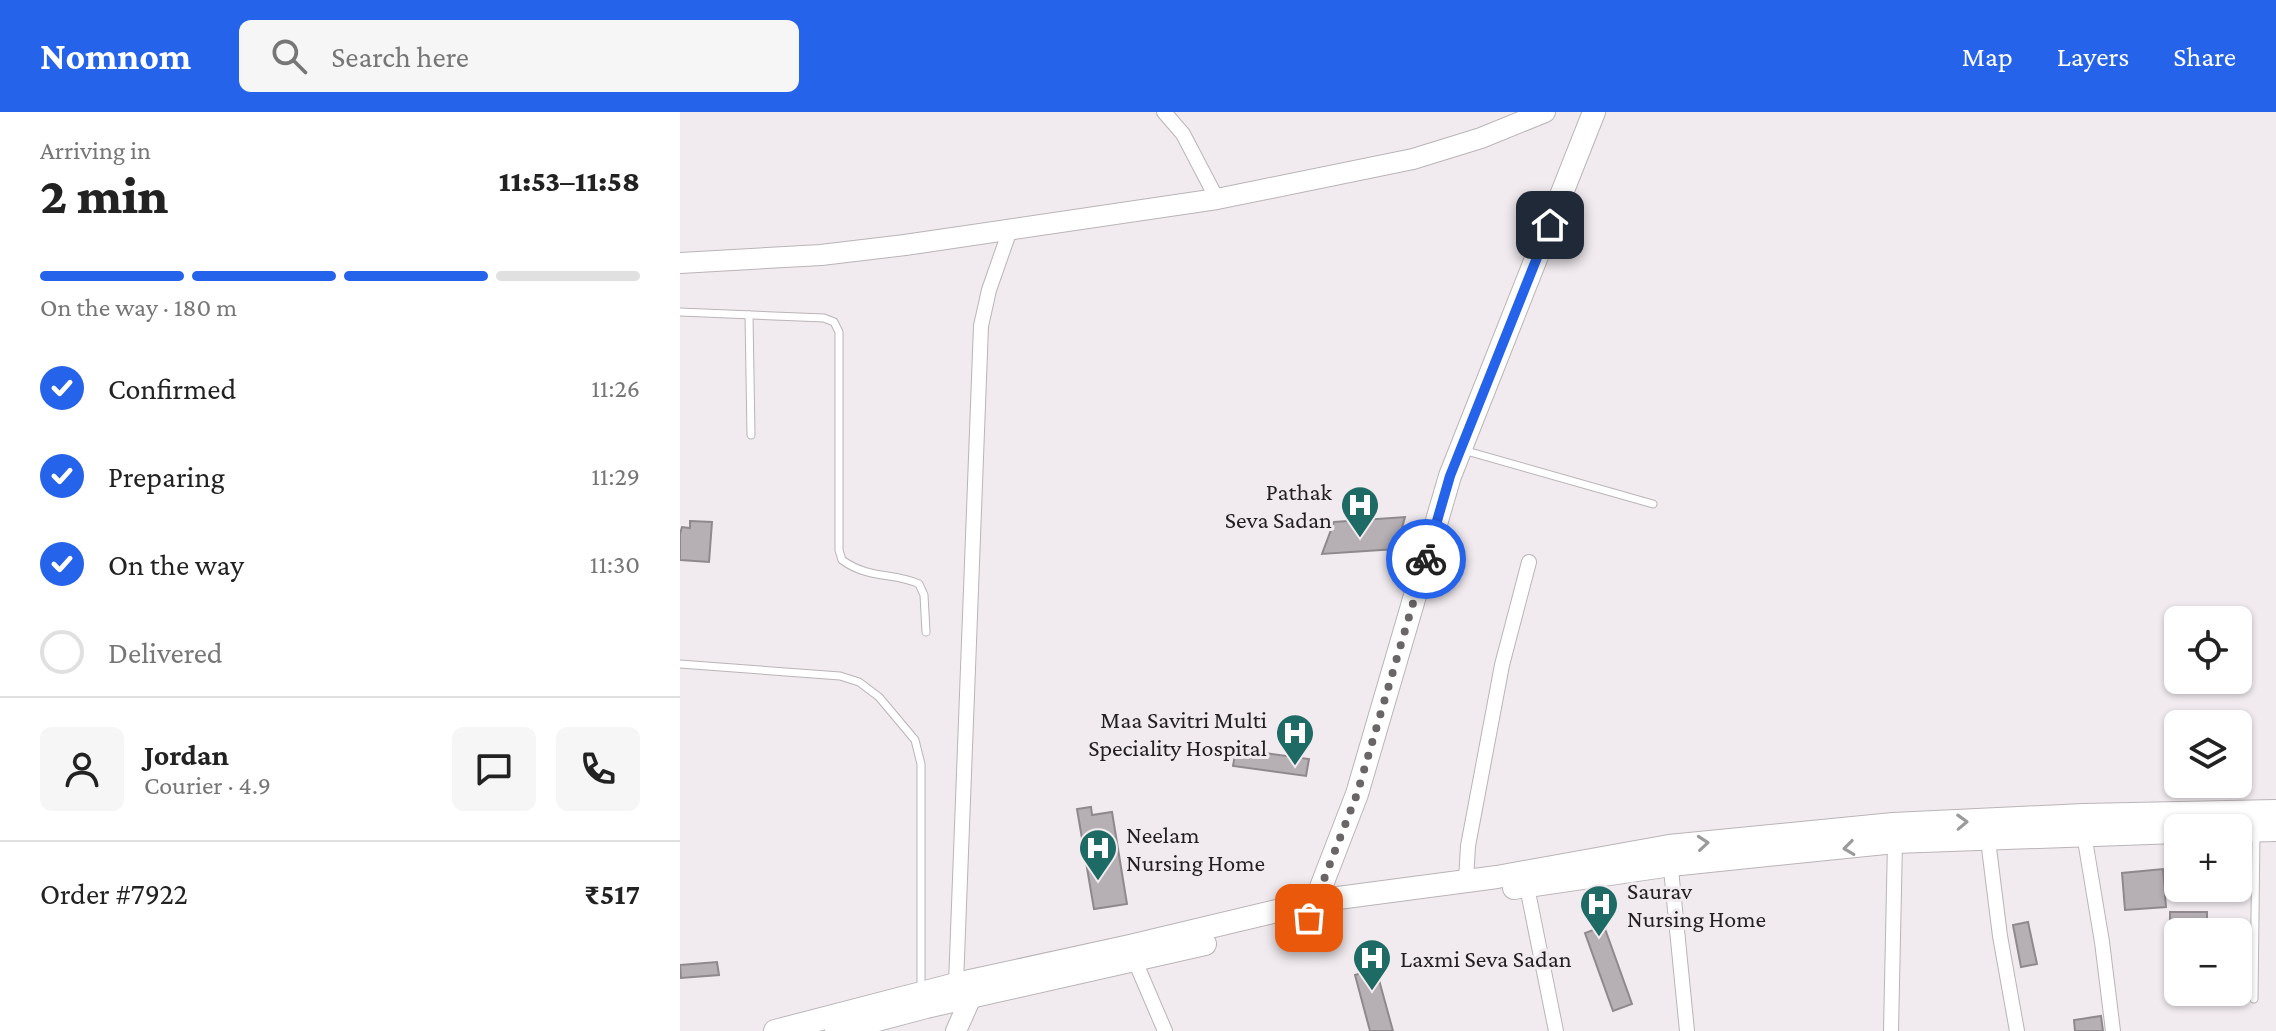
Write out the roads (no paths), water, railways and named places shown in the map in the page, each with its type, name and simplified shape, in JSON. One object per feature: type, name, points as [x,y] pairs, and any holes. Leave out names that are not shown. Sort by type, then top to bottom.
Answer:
[{"type":"main road","points":[[1311,910],[1357,794],[1450,476],[1594,112]]},
{"type":"main road","points":[[836,1031],[968,987],[1311,910],[1466,880],[1591,868],[1893,824],[2083,815],[2276,811]]},
{"type":"main road","points":[[1670,855],[1895,842],[2164,832]]},
{"type":"main road","points":[[775,1031],[921,992],[1135,961],[1311,910],[1527,887],[1591,868]]},
{"type":"street","points":[[680,263],[821,255],[1217,199],[1413,159],[1481,138],[1545,112]]},
{"type":"street","points":[[1170,115],[1217,199]]},
{"type":"street","points":[[956,1031],[968,987],[981,326],[989,290],[1010,230]]},
{"type":"street","points":[[1466,880],[1468,846],[1502,665],[1529,562]]},
{"type":"street","points":[[2084,834],[2113,1031]]},
{"type":"street","points":[[1988,840],[2000,936],[2017,1031]]},
{"type":"street","points":[[1891,1031],[1895,842]]},
{"type":"street","points":[[1670,855],[1687,1031]]},
{"type":"street","points":[[1527,887],[1556,1031]]},
{"type":"street","points":[[1135,961],[1165,1031]]},
{"type":"lane","points":[[680,312],[824,318],[834,322],[839,332],[839,550],[842,560],[853,568],[919,584],[924,595],[926,632]]},
{"type":"lane","points":[[749,315],[751,435]]},
{"type":"lane","points":[[1461,450],[1653,504]]},
{"type":"lane","points":[[680,664],[840,676],[859,682],[879,697],[915,740],[921,764],[922,799],[921,992]]},
{"type":"lane","points":[[2254,999],[2257,830]]},
{"type":"place","name":"Pathak Seva Sadan","points":[[1360,539]]},
{"type":"place","name":"Maa Savitri Multi Speciality Hospital","points":[[1295,767]]},
{"type":"place","name":"Neelam Nursing Home","points":[[1098,882]]},
{"type":"place","name":"Saurav Nursing Home","points":[[1599,938]]},
{"type":"place","name":"Laxmi Seva Sadan","points":[[1372,992]]}]
